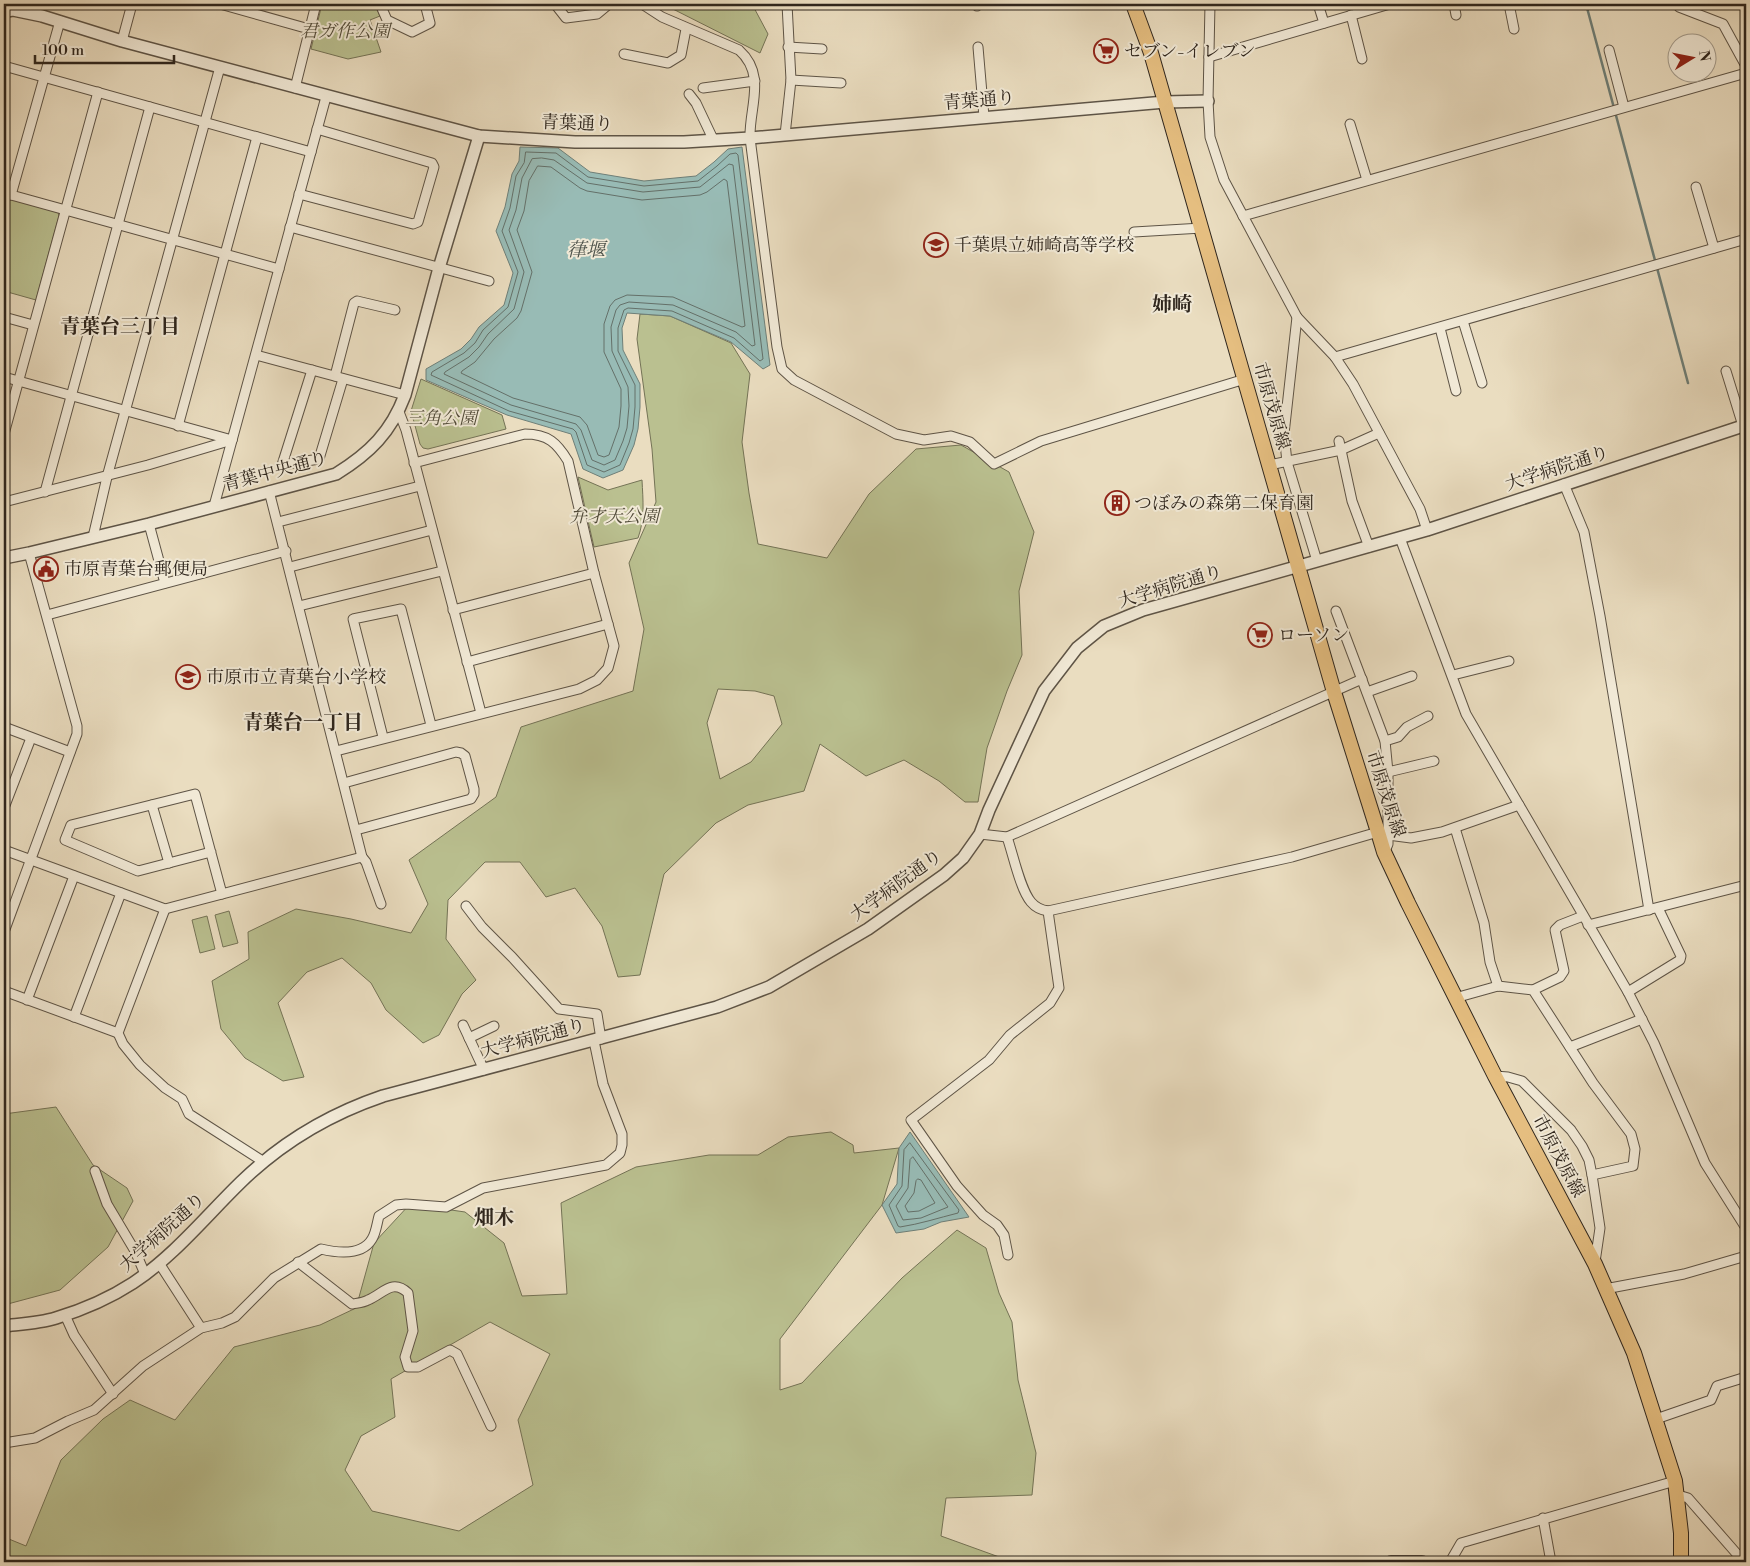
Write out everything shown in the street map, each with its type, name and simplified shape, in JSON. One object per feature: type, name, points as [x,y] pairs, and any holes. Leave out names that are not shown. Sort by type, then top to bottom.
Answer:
[{"type":"main road","name":"市原茂原線","points":[[1133,4],[1152,53],[1334,692],[1383,834],[1384,852],[1495,1076],[1594,1264],[1634,1353],[1675,1481],[1682,1533],[1681,1562]]},
{"type":"street","points":[[122,41],[132,4]]},
{"type":"street","points":[[220,4],[309,29]]},
{"type":"street","points":[[295,88],[316,4]]},
{"type":"street","points":[[380,4],[388,20],[412,32],[430,23],[425,4]]},
{"type":"street","points":[[555,4],[566,18],[597,14],[609,4]]},
{"type":"street","points":[[642,4],[686,29],[739,50],[746,56],[752,66],[755,82],[750,138],[777,347],[782,369],[794,380],[896,434],[924,440],[951,436],[970,442],[994,464],[1041,441],[1245,379]]},
{"type":"street","points":[[785,135],[791,80],[787,4]]},
{"type":"street","points":[[1210,4],[1208,101],[1210,137],[1224,180],[1297,317],[1335,357],[1353,384],[1420,509],[1427,530]]},
{"type":"street","points":[[1318,4],[1324,23]]},
{"type":"street","points":[[1209,57],[1390,4]]},
{"type":"street","points":[[1454,4],[1456,15]]},
{"type":"street","points":[[1509,4],[1514,29]]},
{"type":"street","points":[[1680,6],[1723,24],[1746,66]]},
{"type":"street","name":"青葉通り","points":[[4,12],[13,10],[60,21],[122,41],[326,97],[479,136],[575,142],[684,142],[1165,102],[1208,101]]},
{"type":"street","points":[[1351,15],[1362,59]]},
{"type":"street","points":[[60,21],[7,194],[279,268]]},
{"type":"street","points":[[624,54],[668,63],[680,55],[686,29]]},
{"type":"street","points":[[788,47],[822,49]]},
{"type":"street","points":[[978,47],[984,117]]},
{"type":"street","points":[[1609,50],[1624,107]]},
{"type":"street","points":[[4,66],[311,152]]},
{"type":"street","points":[[93,537],[107,477],[174,240],[220,67]]},
{"type":"street","points":[[1243,216],[1746,73]]},
{"type":"street","points":[[791,80],[841,83]]},
{"type":"street","points":[[703,88],[755,82]]},
{"type":"street","points":[[4,434],[98,92]]},
{"type":"street","points":[[689,94],[696,103],[713,139]]},
{"type":"street","points":[[214,506],[326,97]]},
{"type":"street","points":[[45,492],[150,107]]},
{"type":"street","points":[[1350,124],[1367,180]]},
{"type":"street","points":[[300,194],[413,224],[418,222],[434,167],[432,163],[317,129]]},
{"type":"street","name":"青葉中央通り","points":[[4,558],[148,524],[336,474],[375,445],[398,412],[405,394],[479,136]]},
{"type":"street","points":[[178,426],[257,137]]},
{"type":"street","points":[[1696,187],[1714,248]]},
{"type":"street","points":[[290,227],[489,281]]},
{"type":"street","points":[[1134,232],[1202,228]]},
{"type":"street","points":[[1335,357],[1746,239]]},
{"type":"street","points":[[312,370],[282,465],[319,459],[339,378],[354,303],[357,301],[395,310]]},
{"type":"street","points":[[4,317],[34,325]]},
{"type":"street","points":[[1297,317],[1284,434],[1287,462],[1318,561]]},
{"type":"street","points":[[1463,321],[1482,383]]},
{"type":"street","points":[[1440,328],[1456,391]]},
{"type":"street","points":[[256,355],[405,394]]},
{"type":"street","points":[[1726,371],[1745,425]]},
{"type":"street","points":[[4,377],[232,440]]},
{"type":"street","points":[[398,412],[406,430],[481,713]]},
{"type":"street","name":"大学病院通り","points":[[4,1326],[55,1319],[110,1296],[159,1263],[242,1181],[264,1162],[305,1132],[355,1106],[383,1096],[716,1008],[769,988],[868,929],[944,875],[963,858],[980,834],[988,810],[1044,691],[1077,648],[1104,626],[1144,610],[1427,530],[1745,425]]},
{"type":"street","points":[[1269,465],[1287,462],[1379,433]]},
{"type":"street","points":[[336,751],[431,725],[579,689],[598,680],[608,668],[614,646],[594,573],[568,461],[559,446],[546,437],[525,434],[414,463]]},
{"type":"street","points":[[4,502],[107,477],[232,440]]},
{"type":"street","points":[[1340,446],[1352,501],[1369,547]]},
{"type":"street","points":[[1564,484],[1584,532],[1654,909],[1681,956],[1680,960],[1628,992]]},
{"type":"street","points":[[278,522],[420,486]]},
{"type":"street","points":[[269,491],[286,551],[362,857],[366,862],[380,904]]},
{"type":"street","points":[[148,524],[165,583]]},
{"type":"street","points":[[290,567],[432,530]]},
{"type":"street","points":[[1400,538],[1453,675],[1466,714],[1628,992],[1654,1043],[1705,1163],[1746,1228]]},
{"type":"street","points":[[47,614],[286,551]]},
{"type":"street","points":[[4,932],[77,734],[77,726],[29,553]]},
{"type":"street","points":[[299,606],[442,570]]},
{"type":"street","points":[[453,610],[594,573]]},
{"type":"street","points":[[384,738],[353,619],[401,609],[431,725]]},
{"type":"street","points":[[1336,611],[1385,741],[1388,772],[1383,834]]},
{"type":"street","points":[[467,662],[608,624]]},
{"type":"street","points":[[1453,675],[1509,661]]},
{"type":"street","points":[[1368,692],[1412,676]]},
{"type":"street","points":[[980,834],[1007,837],[1362,679]]},
{"type":"street","points":[[1385,741],[1398,737],[1407,727],[1428,716]]},
{"type":"street","points":[[4,727],[70,752]]},
{"type":"street","points":[[4,808],[31,738]]},
{"type":"street","points":[[344,783],[456,752],[465,756],[474,789],[471,799],[356,830]]},
{"type":"street","points":[[1388,772],[1434,761]]},
{"type":"street","points":[[211,852],[138,871],[65,840],[71,825],[195,794],[211,852],[222,894]]},
{"type":"street","points":[[152,805],[168,863]]},
{"type":"street","points":[[1007,837],[1024,890],[1031,902],[1039,909],[1048,911],[1292,857],[1383,834],[1411,838],[1442,832],[1519,805]]},
{"type":"street","points":[[1455,828],[1484,923],[1490,962],[1498,986]]},
{"type":"street","points":[[4,850],[165,909],[362,857]]},
{"type":"street","points":[[28,1000],[74,876]]},
{"type":"street","points":[[1588,925],[1746,885]]},
{"type":"street","points":[[74,1017],[121,893]]},
{"type":"street","points":[[4,1443],[35,1438],[94,1410],[143,1366],[201,1328],[222,1323],[235,1317],[274,1278],[321,1249],[338,1252],[363,1249],[373,1239],[379,1216],[396,1205],[446,1206],[483,1188],[606,1165],[616,1158],[622,1147],[622,1134],[603,1084],[597,1040],[597,1014],[559,1009],[482,927],[466,906]]},
{"type":"street","points":[[165,909],[118,1033],[123,1044],[140,1065],[164,1088],[182,1099],[189,1114],[264,1162]]},
{"type":"street","points":[[1008,1255],[1004,1235],[957,1186],[912,1120],[989,1060],[1010,1035],[1050,1003],[1059,988],[1048,911]]},
{"type":"street","points":[[1456,998],[1498,986],[1533,990],[1560,977],[1564,971],[1555,930],[1560,925],[1583,916]]},
{"type":"street","points":[[1533,990],[1593,1083],[1631,1134],[1635,1149],[1632,1166],[1592,1175]]},
{"type":"street","points":[[4,991],[118,1033]]},
{"type":"street","points":[[1570,1047],[1642,1019]]},
{"type":"street","points":[[463,1025],[484,1070]]},
{"type":"street","points":[[469,1038],[494,1026]]},
{"type":"street","points":[[1495,1076],[1522,1081],[1571,1130],[1589,1160],[1600,1228],[1594,1264]]},
{"type":"street","points":[[95,1171],[106,1204],[136,1251],[145,1274]]},
{"type":"street","points":[[1605,1289],[1684,1274],[1746,1256]]},
{"type":"street","points":[[298,1262],[352,1304],[367,1301],[390,1287],[402,1287],[408,1293],[413,1331],[406,1357],[408,1368],[418,1367],[450,1350],[457,1354],[491,1426]]},
{"type":"street","points":[[159,1263],[201,1328]]},
{"type":"street","points":[[65,1315],[74,1335],[113,1394]]},
{"type":"street","points":[[1656,1419],[1711,1400],[1717,1386],[1746,1378]]},
{"type":"street","points":[[1450,1562],[1461,1543],[1675,1481]]},
{"type":"street","points":[[1678,1495],[1688,1498],[1744,1560]]},
{"type":"street","points":[[1543,1518],[1552,1562]]},
{"type":"street","points":[[1391,1562],[1422,1562]]},
{"type":"green space","name":"君ガ作公園","points":[[322,4],[375,4],[380,16],[370,20],[381,52],[348,59],[311,49]]},
{"type":"green space","points":[[663,4],[752,4],[768,34],[760,53]]},
{"type":"green space","points":[[4,197],[58,212],[59,216],[36,300],[4,291]]},
{"type":"green space","points":[[640,314],[670,316],[731,343],[750,374],[742,442],[758,544],[827,558],[869,494],[916,449],[961,445],[1009,472],[1034,532],[1019,591],[1022,655],[987,748],[978,802],[965,802],[939,781],[904,760],[866,776],[820,744],[804,791],[748,805],[716,823],[664,874],[640,975],[618,977],[602,926],[575,888],[546,897],[520,862],[485,862],[448,900],[446,939],[476,980],[462,994],[439,1035],[423,1043],[386,1010],[371,983],[342,958],[307,972],[278,1003],[304,1077],[283,1081],[245,1058],[221,1029],[212,981],[249,959],[248,932],[296,909],[411,933],[428,904],[409,860],[496,797],[521,727],[633,691],[644,629],[629,563],[656,502],[652,449],[637,339]],"holes":[[[718,689],[755,691],[774,696],[782,724],[751,762],[720,779],[707,723]]]},
{"type":"green space","name":"三角公園","points":[[421,379],[502,415],[506,429],[428,449],[423,448],[420,444],[411,411]]},
{"type":"green space","name":"弁才天公園","points":[[578,477],[608,490],[642,480],[643,517],[638,538],[594,547]]},
{"type":"green space","points":[[229,911],[238,943],[223,947],[215,915]]},
{"type":"green space","points":[[207,916],[215,949],[200,953],[192,920]]},
{"type":"green space","points":[[56,1107],[93,1165],[127,1188],[133,1201],[108,1247],[60,1290],[4,1305],[4,1114]]},
{"type":"green space","points":[[831,1132],[853,1145],[854,1153],[899,1148],[882,1205],[780,1339],[780,1390],[802,1383],[902,1278],[957,1230],[986,1248],[999,1293],[1012,1322],[1018,1380],[1036,1453],[1032,1495],[946,1498],[941,1536],[1013,1562],[4,1562],[4,1537],[26,1546],[61,1460],[103,1419],[130,1400],[175,1420],[234,1347],[320,1325],[356,1308],[374,1243],[410,1204],[465,1212],[504,1243],[522,1296],[567,1294],[561,1203],[636,1167],[709,1155],[758,1155],[788,1137]],"holes":[[[490,1322],[550,1354],[518,1420],[533,1485],[459,1531],[372,1511],[345,1470],[361,1436],[395,1417],[391,1379]]]},
{"type":"water","name":"葎堰","points":[[520,147],[558,148],[590,172],[644,181],[696,176],[728,149],[742,147],[770,365],[763,369],[731,342],[670,316],[627,313],[622,328],[623,350],[640,384],[638,429],[634,445],[623,470],[603,478],[583,469],[571,434],[507,415],[426,380],[426,369],[461,349],[479,327],[504,305],[513,273],[496,231],[505,207],[512,174],[519,161]]},
{"type":"water","points":[[910,1132],[969,1217],[941,1222],[924,1229],[896,1233],[882,1205],[897,1184],[899,1148]]},
{"type":"waterway","points":[[1586,4],[1688,383]]},
{"type":"place","name":"セブン-イレブン","points":[[1106,51]]},
{"type":"place","name":"千葉県立姉崎高等学校","points":[[936,245]]},
{"type":"place","name":"つぼみの森第二保育園","points":[[1117,503]]},
{"type":"place","name":"市原青葉台郵便局","points":[[46,569]]},
{"type":"place","name":"ローソン","points":[[1260,635]]},
{"type":"place","name":"市原市立青葉台小学校","points":[[188,677]]},
{"type":"district","name":"姉崎","points":[[1172,304]]},
{"type":"district","name":"青葉台三丁目","points":[[120,326]]},
{"type":"district","name":"青葉台一丁目","points":[[303,722]]},
{"type":"district","name":"畑木","points":[[494,1217]]}]
